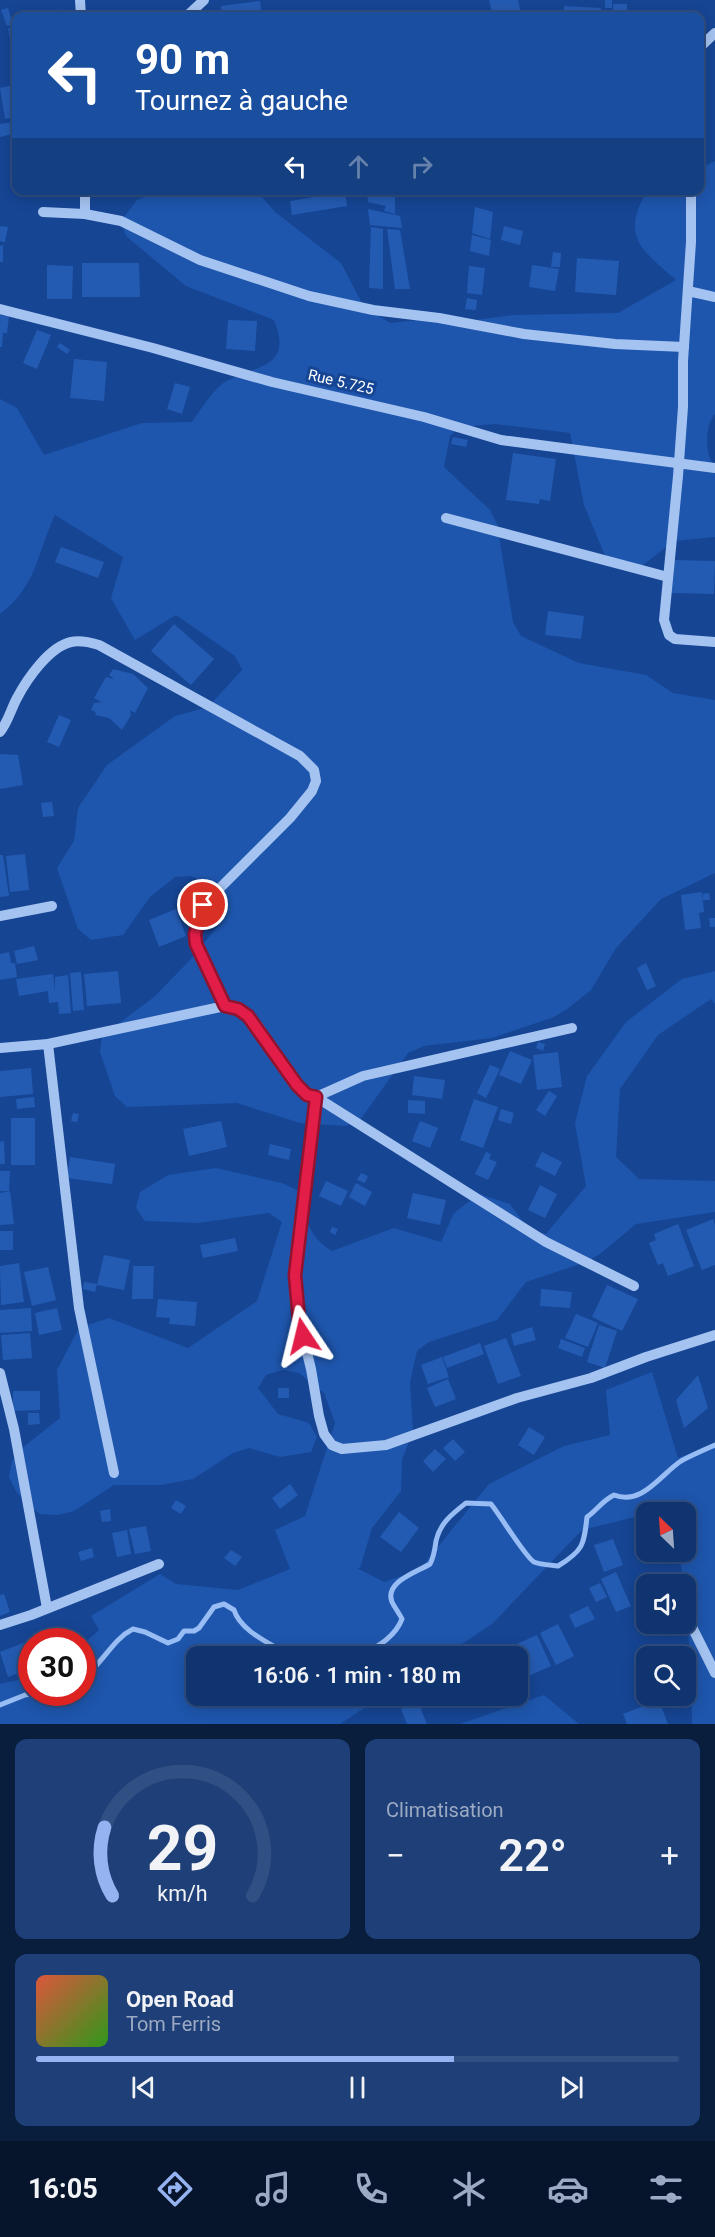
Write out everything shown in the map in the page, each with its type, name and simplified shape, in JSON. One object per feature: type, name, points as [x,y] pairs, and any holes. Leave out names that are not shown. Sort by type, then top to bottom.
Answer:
[{"type":"street","points":[[191,12],[204,0]]},
{"type":"street","points":[[704,43],[715,33]]},
{"type":"street","points":[[85,195],[85,214]]},
{"type":"street","points":[[691,195],[691,242],[679,462],[664,620],[669,635],[681,640],[715,642]]},
{"type":"street","points":[[43,212],[85,214],[121,221],[200,260],[309,296],[373,310],[439,318],[524,334],[615,344],[684,347]]},
{"type":"street","points":[[688,291],[715,297]]},
{"type":"street","name":"Rue 5.725","points":[[0,309],[153,348],[272,382],[424,417],[501,440],[715,468]]},
{"type":"street","points":[[446,518],[668,577]]},
{"type":"street","points":[[0,732],[17,698],[40,664],[53,650],[69,642],[82,641],[99,645],[300,756],[314,770],[316,781],[312,791],[290,818],[203,905],[195,934],[196,944],[225,1006]]},
{"type":"street","points":[[0,916],[52,906]]},
{"type":"street","points":[[0,1048],[48,1044],[225,1006],[238,1009],[248,1016],[297,1085],[307,1095],[316,1097],[546,1242],[634,1286]]},
{"type":"street","points":[[316,1097],[363,1076],[572,1028]]},
{"type":"street","points":[[48,1044],[79,1308],[114,1473]]},
{"type":"street","points":[[316,1097],[295,1275],[299,1320],[319,1416],[324,1434],[332,1446],[342,1449],[386,1445],[518,1398],[591,1378],[646,1357],[715,1335]]},
{"type":"street","points":[[0,1373],[14,1429],[47,1608]]},
{"type":"street","points":[[0,1625],[159,1564]]},
{"type":"street","points":[[696,1634],[715,1673]]},
{"type":"shaded area","points":[[715,161],[715,414],[709,425],[707,440],[709,455],[715,466],[715,537],[674,541],[638,569],[608,563],[584,505],[570,433],[495,424],[461,427],[450,436],[444,467],[490,510],[497,524],[513,622],[521,636],[579,663],[646,675],[673,693],[715,700],[715,873],[661,899],[616,948],[591,990],[567,1009],[554,1017],[492,1038],[424,1046],[408,1053],[360,1120],[346,1126],[300,1123],[237,1103],[127,1107],[115,1096],[100,1052],[102,1036],[154,997],[190,960],[218,926],[220,909],[206,882],[191,876],[175,877],[150,897],[123,935],[91,940],[78,929],[57,868],[74,841],[78,808],[107,765],[175,716],[208,707],[242,670],[235,656],[176,615],[135,640],[111,598],[123,557],[55,515],[29,580],[22,592],[0,614],[0,399],[17,408],[44,455],[142,423],[192,422],[221,385],[259,368],[275,357],[279,348],[279,336],[274,320],[186,286],[126,236],[121,221],[137,200],[149,195],[260,195],[275,212],[341,263],[364,307],[390,323],[439,318],[467,321],[514,315],[618,313],[676,280],[645,251],[635,231],[635,220],[645,195],[704,195],[704,166]]},
{"type":"shaded area","points":[[715,971],[715,1004],[711,999],[658,1035],[620,1089],[616,1157],[639,1179],[715,1181],[715,1212],[636,1224],[600,1254],[586,1262],[526,1282],[497,1320],[429,1342],[417,1351],[410,1382],[413,1431],[402,1460],[401,1491],[372,1528],[360,1568],[357,1568],[384,1582],[419,1570],[489,1484],[564,1446],[610,1435],[606,1390],[652,1372],[678,1458],[715,1443],[715,1724],[692,1724],[692,1706],[696,1706],[696,1646],[690,1646],[688,1634],[696,1634],[696,1574],[682,1574],[679,1562],[696,1562],[696,1502],[636,1502],[636,1517],[582,1530],[492,1624],[459,1646],[186,1646],[186,1706],[367,1706],[340,1724],[0,1724],[0,1684],[18,1680],[18,1706],[96,1706],[96,1633],[99,1630],[91,1616],[160,1574],[176,1584],[238,1590],[290,1569],[275,1530],[305,1516],[335,1423],[324,1393],[299,1373],[282,1370],[266,1375],[258,1388],[278,1414],[309,1423],[317,1437],[311,1452],[280,1457],[249,1448],[233,1453],[193,1479],[161,1485],[114,1485],[74,1511],[58,1515],[40,1514],[16,1491],[9,1477],[12,1461],[22,1448],[60,1418],[57,1370],[79,1328],[109,1318],[188,1348],[257,1301],[282,1222],[269,1213],[198,1223],[145,1221],[136,1208],[140,1192],[168,1175],[216,1168],[282,1183],[297,1190],[312,1232],[332,1251],[394,1228],[441,1242],[454,1213],[479,1194],[510,1204],[529,1230],[546,1234],[586,1186],[575,1123],[587,1076],[626,1022],[682,979]]},
{"type":"shaded area","points":[[544,1695],[579,1724],[460,1724],[512,1706],[528,1706],[528,1701]]},
{"type":"building","points":[[489,0],[518,0],[521,12],[492,12]]},
{"type":"building","points":[[605,0],[612,0],[612,8],[605,8]]},
{"type":"building","points":[[260,1],[261,12],[222,12],[221,6]]},
{"type":"building","points":[[613,4],[627,4],[627,12],[613,12]]},
{"type":"building","points":[[564,6],[601,8],[600,12],[563,12]]},
{"type":"building","points":[[8,8],[12,25],[7,26],[1,10]]},
{"type":"building","points":[[12,27],[12,50],[8,28]]},
{"type":"building","points":[[12,85],[12,118],[5,119],[0,88]]},
{"type":"building","points":[[12,122],[12,134],[0,137],[0,124]]},
{"type":"building","points":[[327,195],[345,195],[347,206],[292,215],[290,201]]},
{"type":"building","points":[[367,195],[395,195],[395,214],[384,211],[386,206],[368,202]]},
{"type":"building","points":[[475,207],[493,212],[490,239],[472,233]]},
{"type":"building","points":[[368,209],[400,216],[402,228],[370,225]]},
{"type":"building","points":[[0,226],[8,227],[5,242],[0,241]]},
{"type":"building","points":[[504,226],[523,231],[520,245],[501,240]]},
{"type":"building","points":[[371,227],[383,229],[383,289],[369,288]]},
{"type":"building","points":[[387,229],[400,230],[410,289],[395,289]]},
{"type":"building","points":[[472,235],[491,240],[489,256],[470,251]]},
{"type":"building","points":[[3,245],[3,262],[0,262],[0,246]]},
{"type":"building","points":[[553,252],[561,253],[560,267],[551,267]]},
{"type":"building","points":[[577,258],[619,261],[616,295],[575,292]]},
{"type":"building","points":[[82,263],[139,263],[140,297],[82,297]]},
{"type":"building","points":[[47,265],[73,266],[72,299],[47,299]]},
{"type":"building","points":[[532,265],[559,269],[555,291],[529,287]]},
{"type":"building","points":[[469,266],[485,268],[482,295],[467,293]]},
{"type":"building","points":[[467,298],[477,300],[476,310],[465,309]]},
{"type":"building","points":[[0,315],[9,316],[7,333],[3,333],[2,347],[0,347]]},
{"type":"building","points":[[228,320],[257,321],[255,351],[226,349]]},
{"type":"building","points":[[37,330],[51,335],[37,369],[23,363]]},
{"type":"building","points":[[60,343],[70,350],[67,354],[57,347]]},
{"type":"building","points":[[74,359],[107,362],[104,401],[70,398]]},
{"type":"building","points":[[175,383],[190,387],[182,414],[167,409]]},
{"type":"building","points":[[453,437],[468,440],[466,447],[451,444]]},
{"type":"building","points":[[513,453],[556,459],[550,501],[540,499],[539,504],[506,500]]},
{"type":"building","points":[[61,547],[104,562],[98,578],[55,562]]},
{"type":"building","points":[[671,560],[715,561],[714,594],[670,593]]},
{"type":"building","points":[[548,611],[584,616],[581,639],[545,635]]},
{"type":"building","points":[[174,624],[214,659],[191,685],[151,651]]},
{"type":"building","points":[[113,669],[133,674],[148,688],[135,713],[130,710],[131,715],[122,730],[109,718],[95,715],[96,712],[91,710],[94,703],[102,702],[94,698],[106,677],[114,679],[109,675]]},
{"type":"building","points":[[59,715],[71,720],[59,747],[47,742]]},
{"type":"building","points":[[0,754],[18,755],[23,785],[0,789]]},
{"type":"building","points":[[52,802],[54,816],[43,817],[41,803]]},
{"type":"building","points":[[25,854],[29,890],[10,892],[6,856]]},
{"type":"building","points":[[0,855],[3,855],[9,896],[0,897]]},
{"type":"building","points":[[702,892],[704,912],[699,913],[701,928],[685,930],[681,895]]},
{"type":"building","points":[[709,893],[710,900],[703,900],[703,894]]},
{"type":"building","points":[[176,909],[186,936],[159,947],[149,920]]},
{"type":"building","points":[[709,918],[715,918],[715,927],[710,927]]},
{"type":"building","points":[[34,946],[38,960],[17,964],[14,951]]},
{"type":"building","points":[[9,952],[11,963],[15,963],[17,977],[0,980],[0,954]]},
{"type":"building","points":[[646,963],[656,986],[647,990],[637,968]]},
{"type":"building","points":[[118,971],[121,1003],[87,1006],[84,974]]},
{"type":"building","points":[[81,972],[84,1010],[73,1011],[70,973]]},
{"type":"building","points":[[53,974],[55,991],[55,977],[68,975],[71,1013],[59,1014],[58,1002],[49,1003],[48,991],[19,996],[16,979]]},
{"type":"building","points":[[538,1042],[545,1044],[543,1051],[536,1048]]},
{"type":"building","points":[[510,1051],[532,1060],[521,1084],[499,1075]]},
{"type":"building","points":[[558,1052],[562,1087],[537,1090],[533,1055]]},
{"type":"building","points":[[490,1065],[500,1069],[486,1098],[477,1093]]},
{"type":"building","points":[[31,1068],[33,1094],[0,1097],[0,1071]]},
{"type":"building","points":[[414,1076],[445,1080],[442,1099],[412,1095]]},
{"type":"building","points":[[549,1091],[557,1096],[545,1116],[536,1110]]},
{"type":"building","points":[[34,1097],[35,1107],[17,1109],[16,1099]]},
{"type":"building","points":[[474,1099],[498,1107],[483,1148],[460,1140]]},
{"type":"building","points":[[408,1100],[425,1101],[425,1114],[408,1113]]},
{"type":"building","points":[[501,1109],[514,1113],[511,1124],[498,1120]]},
{"type":"building","points":[[73,1113],[79,1114],[77,1122],[71,1121]]},
{"type":"building","points":[[11,1118],[35,1118],[35,1165],[11,1165]]},
{"type":"building","points":[[221,1121],[227,1147],[189,1156],[183,1129]]},
{"type":"building","points":[[420,1121],[438,1128],[430,1148],[412,1141]]},
{"type":"building","points":[[4,1141],[5,1164],[0,1164],[0,1142]]},
{"type":"building","points":[[270,1144],[291,1149],[289,1160],[268,1155]]},
{"type":"building","points":[[486,1152],[491,1154],[489,1159],[497,1162],[488,1180],[475,1174]]},
{"type":"building","points":[[542,1152],[562,1162],[555,1176],[535,1166]]},
{"type":"building","points":[[70,1157],[115,1164],[112,1184],[67,1178]]},
{"type":"building","points":[[0,1171],[10,1171],[9,1191],[0,1191]]},
{"type":"building","points":[[361,1173],[368,1176],[365,1183],[357,1180]]},
{"type":"building","points":[[326,1181],[348,1191],[341,1206],[319,1196]]},
{"type":"building","points":[[356,1183],[372,1192],[365,1206],[349,1197]]},
{"type":"building","points":[[540,1185],[557,1194],[545,1218],[528,1210]]},
{"type":"building","points":[[10,1191],[14,1224],[0,1225],[0,1193]]},
{"type":"building","points":[[413,1193],[446,1200],[440,1225],[407,1218]]},
{"type":"building","points":[[713,1219],[715,1265],[702,1270],[686,1230]]},
{"type":"building","points":[[678,1224],[694,1266],[668,1276],[663,1263],[658,1265],[649,1243],[656,1240],[654,1234]]},
{"type":"building","points":[[332,1227],[338,1229],[335,1235],[330,1232]]},
{"type":"building","points":[[0,1231],[13,1231],[13,1250],[0,1250]]},
{"type":"building","points":[[235,1238],[238,1251],[203,1258],[200,1245]]},
{"type":"building","points":[[104,1255],[130,1260],[124,1290],[97,1285]]},
{"type":"building","points":[[19,1263],[24,1302],[1,1305],[0,1266]]},
{"type":"building","points":[[133,1266],[154,1266],[153,1299],[132,1299]]},
{"type":"building","points":[[48,1267],[56,1300],[32,1306],[24,1272]]},
{"type":"building","points":[[84,1282],[97,1284],[95,1292],[83,1289]]},
{"type":"building","points":[[607,1285],[638,1299],[622,1331],[592,1317]]},
{"type":"building","points":[[541,1289],[572,1292],[570,1308],[540,1306]]},
{"type":"building","points":[[158,1299],[197,1302],[195,1326],[169,1324],[170,1318],[156,1317]]},
{"type":"building","points":[[31,1308],[32,1331],[0,1333],[0,1310]]},
{"type":"building","points":[[57,1308],[62,1330],[39,1335],[35,1313]]},
{"type":"building","points":[[576,1314],[598,1323],[588,1347],[565,1338]]},
{"type":"building","points":[[599,1325],[617,1331],[605,1368],[587,1362]]},
{"type":"building","points":[[532,1327],[536,1340],[514,1346],[511,1334]]},
{"type":"building","points":[[30,1333],[32,1358],[3,1360],[1,1335]]},
{"type":"building","points":[[506,1338],[521,1376],[498,1384],[484,1346]]},
{"type":"building","points":[[561,1339],[585,1348],[582,1357],[558,1348]]},
{"type":"building","points":[[480,1343],[484,1354],[447,1368],[443,1357]]},
{"type":"building","points":[[442,1357],[449,1377],[428,1384],[421,1365]]},
{"type":"building","points":[[698,1375],[708,1408],[684,1428],[676,1400]]},
{"type":"building","points":[[448,1379],[456,1399],[435,1407],[427,1388]]},
{"type":"building","points":[[278,1388],[289,1388],[289,1398],[278,1398]]},
{"type":"building","points":[[13,1391],[40,1391],[40,1410],[13,1411]]},
{"type":"building","points":[[28,1413],[39,1413],[40,1424],[28,1425]]},
{"type":"building","points":[[529,1427],[545,1437],[534,1455],[518,1445]]},
{"type":"building","points":[[453,1439],[465,1452],[455,1461],[443,1448]]},
{"type":"building","points":[[435,1449],[446,1459],[433,1472],[423,1461]]},
{"type":"building","points":[[290,1484],[298,1495],[280,1509],[272,1498]]},
{"type":"building","points":[[176,1500],[186,1506],[181,1514],[171,1508]]},
{"type":"building","points":[[110,1509],[111,1521],[102,1522],[100,1511]]},
{"type":"building","points":[[399,1512],[419,1528],[401,1552],[380,1537]]},
{"type":"building","points":[[146,1526],[151,1551],[135,1554],[129,1529]]},
{"type":"building","points":[[127,1530],[131,1554],[117,1557],[112,1533]]},
{"type":"building","points":[[613,1539],[623,1565],[604,1572],[594,1545]]},
{"type":"building","points":[[92,1548],[94,1557],[81,1561],[78,1552]]},
{"type":"building","points":[[231,1550],[242,1557],[235,1566],[224,1558]]},
{"type":"building","points":[[616,1572],[631,1606],[616,1612],[601,1579]]},
{"type":"building","points":[[600,1583],[607,1597],[596,1602],[589,1588]]},
{"type":"building","points":[[4,1594],[10,1612],[0,1616],[0,1595]]},
{"type":"building","points":[[588,1606],[595,1619],[575,1628],[569,1615]]},
{"type":"building","points":[[558,1624],[574,1656],[556,1665],[540,1633]]},
{"type":"building","points":[[537,1635],[551,1666],[528,1676],[528,1646],[512,1646]]},
{"type":"building","points":[[18,1645],[18,1673],[8,1677],[0,1652]]},
{"type":"building","points":[[408,1706],[420,1706],[427,1724],[407,1724],[401,1709]]},
{"type":"building","points":[[644,1706],[661,1706],[668,1724],[627,1724],[623,1714]]},
{"type":"waterway","points":[[378,1646],[395,1631],[402,1619],[392,1602],[393,1589],[403,1578],[430,1564],[440,1529],[451,1515],[466,1503],[491,1504],[530,1559],[537,1563],[558,1566],[573,1556],[581,1546],[587,1517],[606,1500],[614,1495],[624,1497],[642,1493],[681,1461],[715,1445]]},
{"type":"waterway","points":[[96,1666],[119,1639],[133,1629],[168,1643],[178,1639],[184,1631],[194,1631],[199,1628],[214,1607],[224,1604],[234,1610],[243,1625],[273,1646]]},
{"type":"waterway","points":[[0,1705],[18,1698]]},
{"type":"route","points":[[203,905],[195,934],[196,944],[225,1006],[238,1009],[258,1026],[297,1085],[307,1095],[316,1097],[295,1275],[299,1320],[303,1336]]}]
